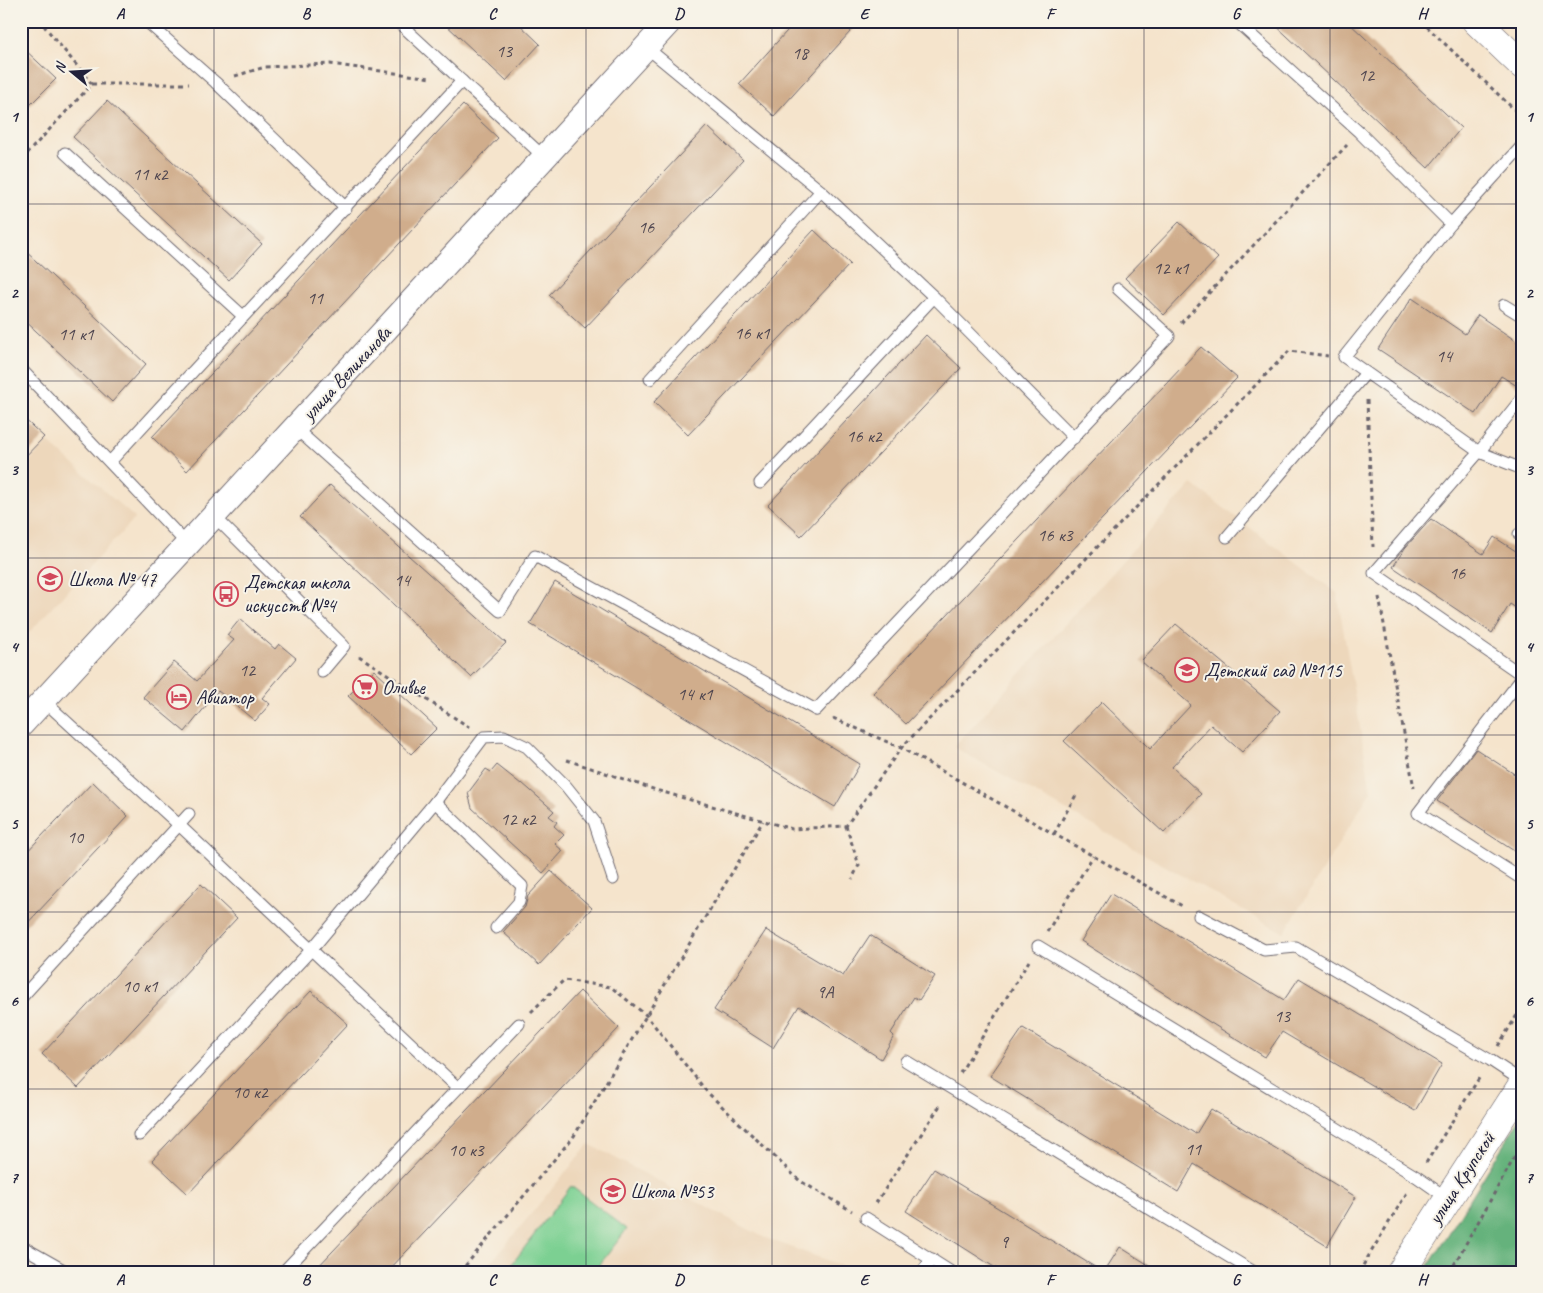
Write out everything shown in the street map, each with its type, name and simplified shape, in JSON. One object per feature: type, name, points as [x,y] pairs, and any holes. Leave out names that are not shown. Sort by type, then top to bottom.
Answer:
[{"type":"street","points":[[1476,21],[1522,65]]},
{"type":"street","name":"улица Великанова","points":[[21,725],[544,158],[655,31]]},
{"type":"street","name":"улица Крупской","points":[[1401,1272],[1522,1083]]},
{"type":"lane","points":[[146,21],[215,82],[346,208]]},
{"type":"lane","points":[[397,21],[544,158]]},
{"type":"lane","points":[[1236,21],[1359,132],[1452,224]]},
{"type":"lane","points":[[655,31],[821,192],[934,297],[1074,438]]},
{"type":"lane","points":[[110,462],[462,81]]},
{"type":"lane","points":[[1522,146],[1452,224],[1344,358],[1479,452],[1522,469]]},
{"type":"lane","points":[[65,153],[243,316]]},
{"type":"lane","points":[[650,379],[821,192]]},
{"type":"lane","points":[[295,428],[500,611],[535,556],[816,710],[1169,336],[1118,289]]},
{"type":"lane","points":[[760,483],[934,297]]},
{"type":"lane","points":[[1504,305],[1522,316]]},
{"type":"lane","points":[[21,369],[188,545]]},
{"type":"lane","points":[[1227,537],[1366,373]]},
{"type":"lane","points":[[1522,398],[1479,452],[1374,572],[1522,676],[1418,813],[1522,879]]},
{"type":"lane","points":[[214,516],[344,646],[322,672]]},
{"type":"lane","points":[[44,701],[180,825],[458,1088]]},
{"type":"lane","points":[[138,1135],[312,949],[434,802],[484,737],[504,736],[527,747],[566,786],[594,821],[613,879]]},
{"type":"lane","points":[[434,802],[522,886],[519,902],[496,928]]},
{"type":"lane","points":[[21,998],[189,814]]},
{"type":"lane","points":[[1200,916],[1264,950],[1296,948],[1490,1060],[1522,1083]]},
{"type":"lane","points":[[1038,946],[1417,1177],[1447,1198]]},
{"type":"lane","points":[[283,1272],[519,1024]]},
{"type":"lane","points":[[906,1061],[1254,1272]]},
{"type":"lane","points":[[866,1218],[951,1272]]},
{"type":"lane","points":[[21,1246],[67,1272]]},
{"type":"lane","points":[[922,1272],[932,1259]]},
{"type":"path","points":[[42,21],[92,84]]},
{"type":"path","points":[[1421,21],[1522,117]]},
{"type":"path","points":[[21,160],[92,84],[215,82],[265,67],[330,64],[462,81]]},
{"type":"path","points":[[1169,336],[1359,132]]},
{"type":"path","points":[[846,826],[901,748],[1289,351],[1344,358]]},
{"type":"path","points":[[344,646],[484,737]]},
{"type":"path","points":[[816,710],[901,748],[1200,916]]},
{"type":"path","points":[[564,759],[656,790],[792,829],[846,826]]},
{"type":"path","points":[[1054,834],[1076,795]]},
{"type":"path","points":[[460,1272],[574,1136],[763,820]]},
{"type":"path","points":[[846,826],[859,866],[852,879]]},
{"type":"path","points":[[519,1024],[564,980],[610,987],[646,1015],[707,1092],[800,1182],[866,1218],[951,1088],[1093,856]]},
{"type":"path","points":[[1359,1272],[1522,1007]]},
{"type":"path","points":[[1450,1272],[1522,1144]]},
{"type":"shaded area","name":"Школа № 47","points":[[48,442],[135,518],[21,641],[21,470]]},
{"type":"shaded area","name":"Детский сад №115","points":[[1192,484],[1337,593],[1371,791],[1284,933],[954,747]]},
{"type":"shaded area","name":"Школа №53","points":[[589,1144],[763,1237],[859,1272],[483,1272]]},
{"type":"green space","points":[[1522,1115],[1522,1272],[1425,1272]]},
{"type":"green space","points":[[571,1186],[627,1229],[594,1272],[506,1272]]},
{"type":"building","points":[[442,21],[516,21],[540,44],[506,81]]},
{"type":"building","points":[[796,21],[860,21],[774,116],[739,84]]},
{"type":"building","points":[[1271,21],[1347,21],[1461,128],[1428,168]]},
{"type":"building","points":[[21,46],[56,79],[21,114]]},
{"type":"building","points":[[107,101],[262,244],[229,280],[73,137]]},
{"type":"building","points":[[463,105],[498,138],[187,471],[152,437]]},
{"type":"building","points":[[707,126],[743,160],[585,328],[549,295]]},
{"type":"building","points":[[1179,222],[1218,258],[1164,315],[1125,278]]},
{"type":"building","points":[[814,230],[850,264],[688,435],[654,402]]},
{"type":"building","points":[[21,247],[146,364],[112,402],[21,317]]},
{"type":"building","points":[[1412,298],[1465,334],[1478,315],[1522,345],[1522,389],[1501,376],[1476,414],[1378,349]]},
{"type":"building","points":[[926,335],[961,368],[801,536],[768,505]]},
{"type":"building","points":[[1201,347],[1237,378],[906,724],[873,693]]},
{"type":"building","points":[[21,416],[44,437],[21,461]]},
{"type":"building","points":[[330,485],[506,643],[471,677],[300,517]]},
{"type":"building","points":[[1431,519],[1483,554],[1494,537],[1522,555],[1522,612],[1510,604],[1492,633],[1393,567],[1405,548]]},
{"type":"building","points":[[555,582],[860,764],[835,807],[530,624]]},
{"type":"building","points":[[240,619],[275,649],[279,644],[296,658],[262,698],[270,704],[255,721],[218,691],[185,732],[143,697],[174,662],[197,681],[234,640],[227,635]]},
{"type":"building","points":[[1176,624],[1280,711],[1242,752],[1211,725],[1172,767],[1201,794],[1164,833],[1064,741],[1102,702],[1150,749],[1191,705],[1141,661]]},
{"type":"building","points":[[374,670],[437,728],[411,754],[348,696]]},
{"type":"building","points":[[1476,749],[1522,779],[1522,856],[1437,801]]},
{"type":"building","points":[[497,765],[522,783],[554,811],[549,816],[557,822],[554,826],[564,835],[555,844],[563,851],[543,873],[472,808],[468,793],[486,769],[491,772]]},
{"type":"building","points":[[93,782],[128,816],[21,930],[21,858]]},
{"type":"building","points":[[551,871],[592,908],[539,965],[503,932],[525,907],[528,896]]},
{"type":"building","points":[[201,884],[237,918],[78,1088],[42,1054]]},
{"type":"building","points":[[1111,894],[1284,1000],[1299,978],[1442,1064],[1415,1111],[1282,1032],[1265,1057],[1081,941]]},
{"type":"building","points":[[766,930],[843,976],[870,935],[935,976],[919,1000],[914,997],[891,1033],[894,1036],[881,1059],[799,1006],[773,1048],[714,1010]]},
{"type":"building","points":[[311,991],[348,1024],[188,1194],[152,1160]]},
{"type":"building","points":[[580,991],[619,1028],[387,1272],[313,1272]]},
{"type":"building","points":[[1023,1028],[1196,1134],[1211,1109],[1356,1197],[1327,1246],[1194,1164],[1178,1192],[990,1076]]},
{"type":"building","points":[[934,1169],[1103,1272],[1002,1272],[906,1211]]},
{"type":"building","points":[[1120,1247],[1160,1272],[1104,1272]]},
{"type":"place","name":"Школа № 47","points":[[50,579]]},
{"type":"place","name":"Детская школа искусств №4","points":[[226,594]]},
{"type":"place","name":"Детский сад №115","points":[[1187,670]]},
{"type":"place","name":"Оливье","points":[[365,687]]},
{"type":"place","name":"Авиатор","points":[[179,697]]},
{"type":"place","name":"Школа №53","points":[[613,1191]]}]
